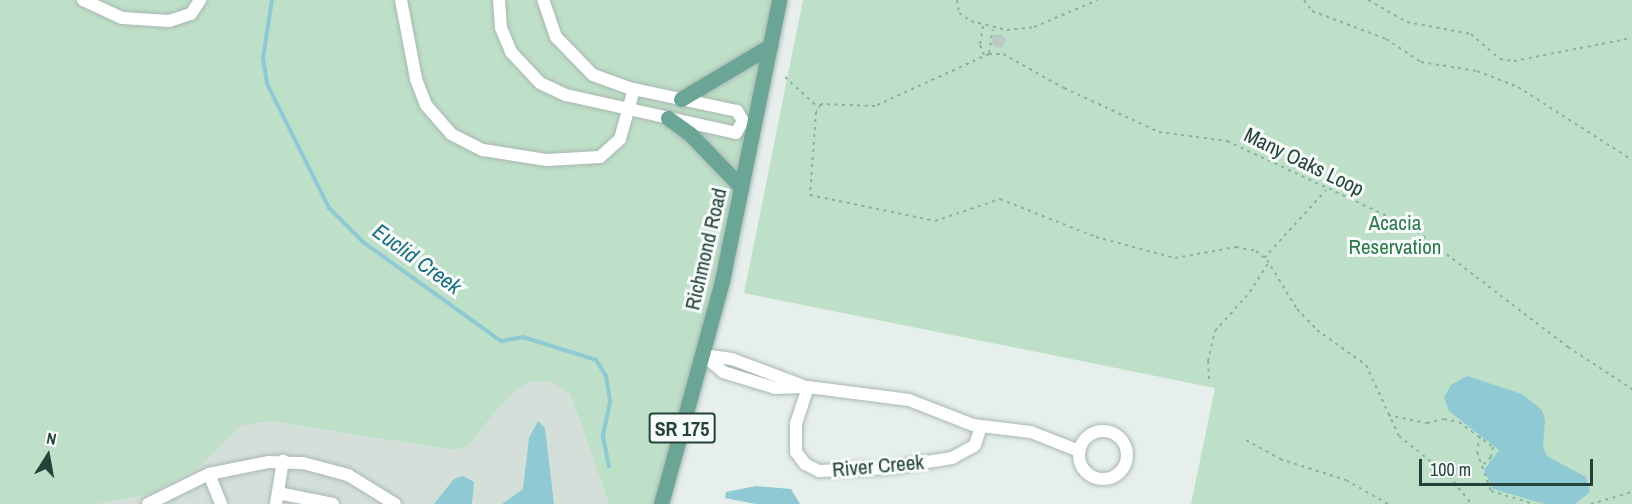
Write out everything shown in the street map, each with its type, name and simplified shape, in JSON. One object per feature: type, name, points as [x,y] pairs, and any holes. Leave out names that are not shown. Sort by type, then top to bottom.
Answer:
[{"type":"main road","name":"Richmond Road","points":[[661,504],[703,355],[741,187],[779,0]]},
{"type":"main road","points":[[681,99],[770,46]]},
{"type":"main road","points":[[668,118],[690,134],[741,187]]},
{"type":"street","points":[[83,0],[122,18],[169,21],[191,14],[200,0]]},
{"type":"street","points":[[401,0],[416,79],[426,105],[451,134],[468,143],[522,157],[590,160],[612,148],[620,139],[634,89]]},
{"type":"street","points":[[499,0],[501,27],[509,46],[532,77],[566,95],[736,133],[743,120],[737,111],[634,89],[599,77],[579,64],[556,37],[543,0]]},
{"type":"street","points":[[703,355],[723,372],[775,388],[808,387],[909,400],[981,427],[1031,432],[1078,451],[1085,472],[1099,480],[1115,477],[1127,458],[1123,442],[1102,431],[1087,437],[1078,451]]},
{"type":"street","name":"River Creek","points":[[808,387],[796,423],[796,452],[805,464],[819,471],[888,468],[951,458],[975,445],[981,427]]},
{"type":"street","points":[[283,461],[277,498],[333,504]]},
{"type":"street","points":[[148,504],[209,474],[241,465],[283,461],[348,475],[395,504]]},
{"type":"street","points":[[209,474],[221,504]]},
{"type":"path","points":[[957,0],[959,13],[993,29],[1034,27],[1098,0]]},
{"type":"path","points":[[1304,0],[1312,11],[1386,39],[1421,62],[1477,71],[1518,87],[1632,160]]},
{"type":"path","points":[[1368,0],[1407,22],[1471,34],[1500,59],[1514,61],[1632,38]]},
{"type":"path","points":[[983,26],[980,45],[984,56]]},
{"type":"path","points":[[993,29],[989,54],[875,106],[821,104],[809,189],[816,199],[935,222],[1000,199],[1096,237],[1166,256],[1186,258],[1236,247],[1247,247],[1268,262],[1297,309],[1317,330],[1366,364],[1388,415],[1409,448],[1449,476],[1472,504]]},
{"type":"path","name":"Many Oaks Loop","points":[[989,54],[1004,54],[1064,88],[1159,132],[1227,141],[1326,190],[1425,234],[1478,280],[1632,389]]},
{"type":"path","points":[[785,77],[819,108]]},
{"type":"path","points":[[1264,258],[1326,190]]},
{"type":"path","points":[[1209,379],[1208,361],[1215,331],[1250,292],[1268,262]]},
{"type":"path","points":[[1388,415],[1427,423],[1444,419],[1459,422],[1493,447],[1491,457],[1481,467]]},
{"type":"path","points":[[1480,436],[1477,452],[1491,491],[1534,504]]},
{"type":"path","points":[[1246,440],[1280,459],[1346,480],[1388,504]]},
{"type":"path","points":[[1591,504],[1632,492]]},
{"type":"shaded area","points":[[531,381],[551,382],[570,394],[609,504],[98,504],[150,494],[198,468],[240,426],[270,421],[451,450],[469,446],[494,413],[515,391]]},
{"type":"green space","points":[[0,0],[779,0],[762,91],[661,504],[609,504],[570,394],[551,382],[531,381],[515,391],[494,413],[469,446],[452,450],[270,421],[240,426],[198,468],[150,494],[98,504],[0,504]]},
{"type":"green space","name":"Acacia Reservation","points":[[803,0],[1632,0],[1632,504],[1191,504],[1215,388],[744,293]]},
{"type":"water","points":[[1467,376],[1522,394],[1542,410],[1545,420],[1543,447],[1547,456],[1586,477],[1590,492],[1575,504],[1545,504],[1493,489],[1484,470],[1499,450],[1449,411],[1444,397],[1451,385]]},
{"type":"water","points":[[538,421],[545,428],[554,504],[502,504],[523,489],[529,438]]},
{"type":"water","points":[[463,476],[474,482],[472,504],[434,504],[454,479]]},
{"type":"water","points":[[756,486],[791,489],[800,504],[756,504],[725,498],[726,492]]},
{"type":"building","points":[[1000,34],[1006,39],[1003,47],[997,48],[991,43],[994,35]]},
{"type":"waterway","name":"Euclid Creek","points":[[272,0],[263,58],[267,84],[329,208],[363,242],[501,341],[523,337],[596,360],[606,376],[610,402],[603,436],[609,466]]}]
